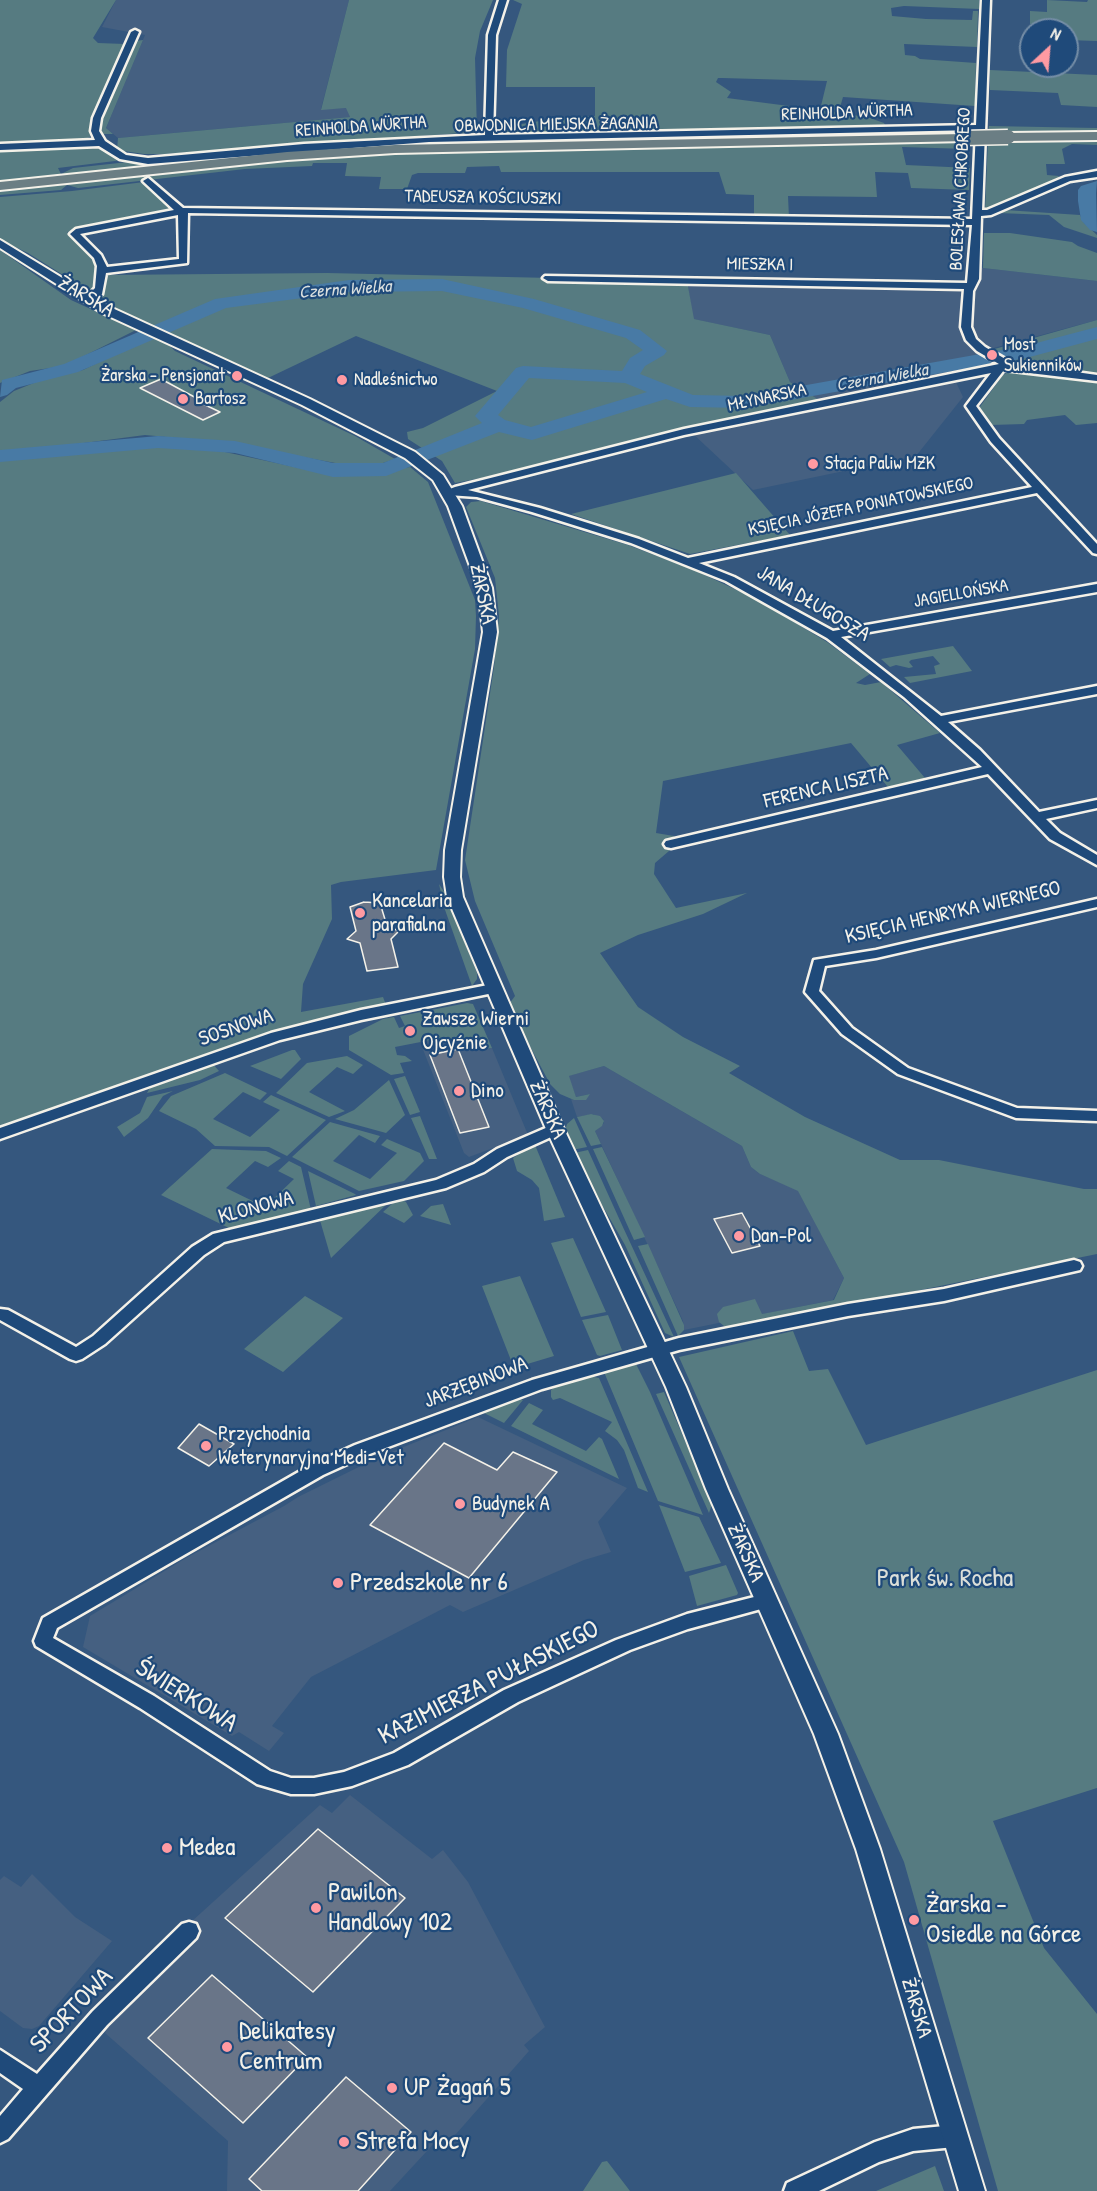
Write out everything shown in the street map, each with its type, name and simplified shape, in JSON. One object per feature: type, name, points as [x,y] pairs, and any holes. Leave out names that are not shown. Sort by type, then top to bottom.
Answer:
[{"type":"main road","name":"OBWODNICA MIEJSKA ŻAGANIA","points":[[0,188],[259,159],[395,149],[1097,136]]},
{"type":"street","points":[[489,137],[492,36],[502,0]]},
{"type":"street","name":"BOLESŁAWA CHROBREGO","points":[[986,0],[974,279],[968,293],[966,327],[972,340],[1004,365]]},
{"type":"street","points":[[0,147],[101,143],[95,131],[97,118],[135,32]]},
{"type":"street","name":"REINHOLDA WÜRTHA","points":[[101,143],[123,157],[148,161],[364,142],[489,137],[981,127]]},
{"type":"street","name":"TADEUSZA KOŚCIUSZKI","points":[[103,270],[98,257],[77,238],[76,232],[182,210],[976,218],[1068,179],[1097,174]]},
{"type":"street","points":[[89,300],[99,292],[103,270],[184,261],[182,210],[148,181]]},
{"type":"street","name":"ŻARSKA","points":[[0,243],[89,300],[130,322],[316,407],[395,447],[424,465],[447,492],[468,537],[485,588],[490,612],[486,666],[453,850],[452,877],[458,908],[555,1129],[676,1388],[717,1490],[826,1734],[868,1849],[972,2191]]},
{"type":"street","name":"MIESZKA I","points":[[548,278],[971,286]]},
{"type":"street","points":[[1004,365],[971,406],[995,440],[1097,551]]},
{"type":"street","name":"MŁYNARSKA","points":[[447,492],[673,435],[1004,365],[1097,378]]},
{"type":"street","name":"KSIĘCIA JÓZEFA PONIATOWSKIEGO","points":[[690,561],[1040,489]]},
{"type":"street","name":"JANA DŁUGOSZA","points":[[447,492],[477,494],[598,528],[690,561],[764,596],[831,635],[940,720],[1055,836],[1097,861]]},
{"type":"street","name":"JAGIELLOŃSKA","points":[[831,635],[1097,588]]},
{"type":"street","points":[[940,720],[1097,690]]},
{"type":"street","name":"FERENCA LISZTA","points":[[671,844],[991,770]]},
{"type":"street","points":[[1035,817],[1097,804]]},
{"type":"street","name":"KSIĘCIA HENRYKA WIERNEGO","points":[[1097,903],[876,954],[819,963],[812,992],[847,1031],[903,1071],[1016,1113],[1097,1116]]},
{"type":"street","name":"SOSNOWA","points":[[0,1134],[276,1036],[345,1018],[493,989]]},
{"type":"street","name":"KLONOWA","points":[[2,1314],[76,1355],[99,1340],[198,1251],[219,1238],[440,1184],[479,1168],[502,1153],[555,1129]]},
{"type":"street","name":"JARZĘBINOWA","points":[[43,1641],[50,1623],[317,1470],[360,1450],[538,1384],[657,1350],[825,1314],[944,1295],[1074,1266]]},
{"type":"street","name":"KAZIMIERZA PUŁASKIEGO","points":[[303,1787],[345,1780],[383,1767],[534,1684],[623,1645],[687,1622],[766,1601]]},
{"type":"street","name":"ŚWIERKOWA","points":[[43,1641],[147,1702],[264,1778],[281,1784],[303,1787]]},
{"type":"street","name":"SPORTOWA","points":[[0,2132],[100,2018],[189,1931]]},
{"type":"street","points":[[0,2060],[38,2086]]},
{"type":"street","points":[[795,2191],[874,2153],[913,2140],[955,2136]]},
{"type":"shaded area","points":[[116,0],[349,0],[321,109],[347,108],[350,117],[118,138],[106,128],[145,35],[102,27]]},
{"type":"shaded area","points":[[975,267],[1097,281],[1097,320],[975,353],[996,368],[955,380],[963,397],[916,456],[753,490],[691,432],[823,403],[790,382],[770,335],[693,319],[687,281],[971,286]]},
{"type":"shaded area","points":[[470,1039],[481,1049],[492,1048],[528,1135],[469,1157],[464,1153],[420,1042],[431,1040],[435,1044]]},
{"type":"shaded area","points":[[604,1066],[742,1146],[751,1167],[760,1174],[798,1190],[844,1278],[833,1300],[684,1330],[683,1321],[595,1131],[604,1123],[603,1119],[593,1114],[577,1117],[571,1099],[575,1100],[590,1094],[576,1097],[568,1076]]},
{"type":"shaded area","name":"Przedszkole nr 6","points":[[478,1417],[627,1488],[598,1522],[611,1552],[584,1560],[463,1612],[450,1605],[311,1677],[272,1726],[284,1733],[269,1751],[239,1732],[232,1736],[83,1647],[90,1616],[186,1558],[298,1497],[379,1457]]},
{"type":"shaded area","points":[[350,1795],[432,1859],[443,1850],[468,1882],[545,2027],[524,2045],[529,2051],[449,2142],[439,2138],[390,2191],[227,2191],[228,2141],[105,2033],[109,2024],[166,1964],[196,1938],[189,1932],[191,1922],[320,1805],[332,1813]]},
{"type":"shaded area","points":[[32,1874],[75,1917],[112,1941],[39,2026],[32,2029],[23,2028],[0,2011],[0,1880],[4,1876],[21,1887]]},
{"type":"green space","points":[[0,0],[116,0],[93,38],[98,43],[125,44],[92,121],[90,137],[76,142],[0,145]]},
{"type":"green space","points":[[349,0],[493,0],[480,31],[475,58],[477,132],[165,154],[117,150],[118,138],[350,117],[346,108],[321,110]]},
{"type":"green space","points":[[513,0],[979,0],[979,9],[904,6],[891,8],[892,16],[926,19],[972,20],[973,11],[978,11],[977,47],[904,44],[905,55],[920,59],[976,63],[975,106],[843,97],[839,111],[821,109],[870,118],[885,125],[874,128],[507,136],[506,127],[557,118],[595,116],[595,87],[506,87],[507,50],[522,4]],"holes":[[[718,78],[827,81],[820,110],[727,98],[731,92],[716,82]]]},
{"type":"green space","points":[[1047,0],[1087,2],[1097,0],[1097,41],[1079,40],[1079,18],[1030,18],[1030,11],[1047,12]]},
{"type":"green space","points":[[143,40],[106,128],[113,134],[101,134],[100,128],[107,106],[135,41]]},
{"type":"green space","points":[[990,70],[1019,71],[1019,78],[1079,78],[1079,74],[1097,75],[1097,107],[1061,105],[1058,93],[990,90]]},
{"type":"green space","points":[[989,126],[1097,128],[1097,133],[988,134]]},
{"type":"green space","points":[[963,128],[973,131],[972,134],[466,144],[0,185],[0,150],[93,146],[123,160],[58,168],[61,174],[73,168],[128,162],[365,143]]},
{"type":"green space","points":[[1097,138],[1097,145],[1072,144],[1062,149],[1065,164],[1046,164],[1047,175],[1059,176],[1056,182],[985,211],[988,140]]},
{"type":"green space","points":[[971,141],[969,149],[902,147],[906,165],[970,168],[969,190],[911,188],[908,173],[875,172],[877,197],[788,196],[789,218],[754,217],[754,195],[726,194],[719,172],[501,172],[499,166],[467,167],[465,173],[412,175],[407,189],[379,189],[381,177],[345,176],[347,163],[313,163],[312,166],[245,169],[78,188],[67,185],[61,190],[0,195],[0,192],[187,169],[373,152],[791,142]]},
{"type":"green space","points":[[144,182],[174,210],[67,232],[91,254],[104,275],[327,273],[687,281],[694,319],[770,335],[790,382],[824,403],[534,468],[455,483],[442,461],[408,439],[407,432],[423,428],[497,391],[356,336],[268,378],[119,310],[28,253],[0,240],[0,197]]},
{"type":"green space","points":[[1005,210],[1080,215],[1097,238],[1064,227],[1049,215],[998,213]]},
{"type":"green space","points":[[984,233],[1010,233],[1072,242],[1097,253],[1097,281],[983,268]]},
{"type":"green space","points":[[0,250],[71,300],[136,330],[64,366],[30,371],[0,383]]},
{"type":"green space","points":[[1097,320],[1097,330],[1018,348],[994,352],[991,350]]},
{"type":"green space","points":[[152,336],[175,351],[355,436],[395,459],[371,467],[357,467],[221,442],[145,435],[0,454],[0,402],[14,391],[46,378],[83,370]]},
{"type":"green space","points":[[1097,337],[1097,374],[1010,360],[1013,358]]},
{"type":"green space","points":[[1010,371],[1039,372],[1097,382],[1097,423],[1076,425],[1065,415],[1027,420],[1024,424],[991,425],[979,412],[979,408],[1003,375]]},
{"type":"green space","points":[[141,444],[225,452],[332,475],[382,472],[410,467],[428,482],[475,600],[476,616],[475,649],[436,870],[331,885],[332,919],[303,984],[301,1012],[383,997],[386,1005],[272,1032],[0,1129],[0,458]]},
{"type":"green space","points":[[736,473],[790,535],[690,554],[571,514]]},
{"type":"green space","points":[[481,501],[628,545],[694,570],[756,599],[827,642],[870,674],[856,683],[865,685],[881,682],[940,733],[897,745],[925,778],[888,787],[851,743],[663,781],[656,833],[674,836],[669,851],[655,863],[654,874],[676,908],[747,893],[703,914],[638,935],[600,953],[638,1007],[683,1037],[740,1066],[729,1073],[805,1117],[900,1160],[939,1160],[1084,1189],[1097,1189],[1097,1254],[734,1328],[724,1326],[719,1322],[717,1314],[723,1307],[755,1299],[762,1314],[834,1300],[844,1278],[798,1191],[760,1174],[751,1167],[742,1146],[604,1066],[569,1076],[576,1097],[590,1094],[586,1100],[574,1100],[560,1094],[550,1084],[516,1020],[509,1004],[515,996],[475,901],[465,860],[494,667],[499,616],[495,578],[466,507],[471,502]]},
{"type":"green space","points":[[953,646],[972,671],[910,683],[904,677],[936,674],[934,666],[940,664],[933,656],[911,660],[909,662],[913,667],[909,668],[896,665],[890,667],[881,659]]},
{"type":"green space","points":[[439,884],[445,893],[477,973],[477,979],[472,986],[444,907]]},
{"type":"green space","points":[[467,1003],[473,1004],[492,1048],[481,1049],[470,1039],[435,1044],[431,1040],[395,1047],[397,1055],[405,1056],[412,1061],[400,1063],[404,1073],[391,1075],[349,1050],[349,1036],[383,1019],[394,1017],[399,1028],[405,1026],[400,1016]]},
{"type":"green space","points":[[295,1050],[301,1059],[281,1079],[250,1066]]},
{"type":"green space","points":[[347,1056],[363,1065],[353,1074],[337,1067],[309,1092],[345,1111],[329,1117],[276,1093],[307,1063]]},
{"type":"green space","points":[[212,1063],[219,1071],[200,1080],[147,1093],[152,1084]]},
{"type":"green space","points":[[225,1073],[267,1093],[260,1100],[243,1092],[213,1119],[250,1137],[280,1110],[263,1102],[271,1095],[326,1120],[287,1156],[269,1147],[215,1146],[196,1129],[159,1111],[171,1096]]},
{"type":"green space","points":[[405,1076],[420,1112],[410,1115],[394,1079]]},
{"type":"green space","points":[[389,1080],[405,1115],[386,1133],[335,1119],[354,1110]]},
{"type":"green space","points":[[173,1091],[163,1096],[148,1118],[124,1137],[117,1127],[140,1113],[147,1097]]},
{"type":"green space","points":[[591,1114],[600,1116],[604,1121],[602,1126],[595,1131],[601,1144],[591,1146],[577,1117]]},
{"type":"green space","points":[[420,1116],[437,1159],[429,1159],[411,1118]]},
{"type":"green space","points":[[574,1118],[587,1147],[572,1150],[565,1131],[567,1124]]},
{"type":"green space","points":[[330,1122],[380,1136],[375,1143],[359,1135],[333,1161],[370,1179],[397,1153],[381,1145],[387,1139],[420,1153],[424,1161],[404,1181],[359,1191],[292,1157]]},
{"type":"green space","points":[[534,1144],[565,1217],[544,1221],[539,1188],[532,1180],[517,1171],[513,1158]]},
{"type":"green space","points":[[602,1147],[645,1237],[634,1240],[593,1149]]},
{"type":"green space","points":[[212,1149],[266,1151],[281,1158],[268,1167],[255,1161],[226,1188],[265,1207],[294,1179],[278,1171],[289,1161],[301,1167],[311,1210],[231,1229],[161,1195]]},
{"type":"green space","points":[[588,1150],[674,1337],[665,1333],[625,1245],[574,1153]]},
{"type":"green space","points":[[308,1171],[355,1194],[356,1195],[316,1206]]},
{"type":"green space","points":[[400,1199],[406,1202],[413,1215],[404,1223],[383,1212]]},
{"type":"green space","points":[[390,1201],[331,1258],[319,1217]]},
{"type":"green space","points":[[443,1204],[451,1225],[420,1216],[431,1206]]},
{"type":"green space","points":[[573,1238],[606,1312],[581,1317],[551,1243]]},
{"type":"green space","points":[[648,1244],[684,1325],[684,1330],[678,1336],[638,1246]]},
{"type":"green space","points":[[520,1276],[554,1356],[514,1368],[482,1286]]},
{"type":"green space","points":[[305,1296],[343,1318],[283,1372],[244,1349]]},
{"type":"green space","points":[[608,1315],[622,1350],[600,1356],[597,1355],[582,1320]]},
{"type":"green space","name":"Park św. Rocha","points":[[793,1331],[809,1371],[828,1369],[866,1445],[1097,1370],[1097,1788],[993,1821],[1044,1948],[1097,2014],[1097,2191],[998,2191],[904,1862],[679,1357]]},
{"type":"green space","points":[[636,1364],[703,1515],[658,1501],[604,1372]]},
{"type":"green space","points":[[589,1376],[599,1378],[648,1492],[638,1488],[624,1450],[617,1440],[605,1431],[612,1422],[560,1398],[553,1400],[551,1397],[551,1390],[555,1386]]},
{"type":"green space","points":[[664,1392],[712,1504],[709,1513],[656,1394]]},
{"type":"green space","points":[[514,1398],[523,1400],[504,1423],[480,1411]]},
{"type":"green space","points":[[529,1403],[543,1410],[532,1424],[586,1451],[599,1437],[602,1439],[619,1479],[511,1426]]},
{"type":"green space","points":[[659,1505],[699,1517],[721,1563],[685,1572]]},
{"type":"green space","points":[[726,1565],[737,1595],[697,1606],[689,1576]]},
{"type":"green space","points":[[607,2161],[630,2191],[583,2191],[602,2162]]},
{"type":"green space","points":[[935,2166],[944,2191],[876,2191]]},
{"type":"building","name":"Bartosz","points":[[161,379],[220,412],[203,420],[140,388]]},
{"type":"building","points":[[364,902],[380,903],[387,926],[399,931],[391,939],[398,967],[367,971],[360,943],[347,939],[356,931],[350,907]]},
{"type":"building","name":"Dino","points":[[458,1049],[489,1127],[460,1133],[430,1055]]},
{"type":"building","name":"Dan-Pol","points":[[742,1213],[760,1246],[732,1253],[714,1219]]},
{"type":"building","name":"Przychodnia Weterynaryjna Medi-Vet","points":[[199,1424],[234,1444],[209,1466],[178,1448]]},
{"type":"building","name":"Budynek A","points":[[444,1443],[497,1470],[513,1452],[557,1472],[469,1578],[370,1525]]},
{"type":"building","name":"Pawilon Handlowy 102","points":[[318,1829],[405,1898],[313,1992],[225,1918]]},
{"type":"building","name":"Delikatesy Centrum","points":[[212,1975],[307,2057],[243,2123],[148,2038]]},
{"type":"building","name":"Strefa Mocy","points":[[346,2077],[411,2132],[358,2191],[262,2191],[249,2179]]},
{"type":"waterway","name":"Czerna Wielka","points":[[1097,186],[1087,190],[1090,220],[1097,226]]},
{"type":"waterway","name":"Czerna Wielka","points":[[0,391],[9,384],[71,368],[222,303],[349,286],[442,285],[527,303],[633,334],[657,351],[637,362],[628,377]]},
{"type":"waterway","name":"Czerna Wielka","points":[[667,392],[690,401],[745,402],[1026,352],[1097,333]]},
{"type":"waterway","name":"Czerna Wielka","points":[[497,425],[486,416],[523,372],[628,377]]},
{"type":"waterway","name":"Czerna Wielka","points":[[628,377],[667,392]]},
{"type":"waterway","name":"Czerna Wielka","points":[[497,425],[532,434],[667,392]]},
{"type":"waterway","name":"Czerna Wielka","points":[[0,456],[158,442],[235,447],[333,470],[386,469],[497,425]]},
{"type":"place","name":"Most Sukienników","points":[[992,355]]},
{"type":"place","name":"Żarska - Pensjonat","points":[[237,376]]},
{"type":"place","name":"Nadleśnictwo","points":[[342,380]]},
{"type":"place","name":"Bartosz","points":[[183,399]]},
{"type":"place","name":"Stacja Paliw MZK","points":[[813,464]]},
{"type":"place","name":"Kancelaria parafialna","points":[[360,913]]},
{"type":"place","name":"Zawsze Wierni Ojcyźnie","points":[[410,1031]]},
{"type":"place","name":"Dino","points":[[459,1091]]},
{"type":"place","name":"Dan-Pol","points":[[739,1236]]},
{"type":"place","name":"Przychodnia Weterynaryjna Medi-Vet","points":[[206,1446]]},
{"type":"place","name":"Budynek A","points":[[460,1504]]},
{"type":"place","name":"Przedszkole nr 6","points":[[338,1583]]},
{"type":"place","name":"Medea","points":[[167,1848]]},
{"type":"place","name":"Pawilon Handlowy 102","points":[[316,1908]]},
{"type":"place","name":"Żarska - Osiedle na Górce","points":[[914,1920]]},
{"type":"place","name":"Delikatesy Centrum","points":[[227,2047]]},
{"type":"place","name":"UP Żagań 5","points":[[392,2088]]},
{"type":"place","name":"Strefa Mocy","points":[[344,2142]]}]
